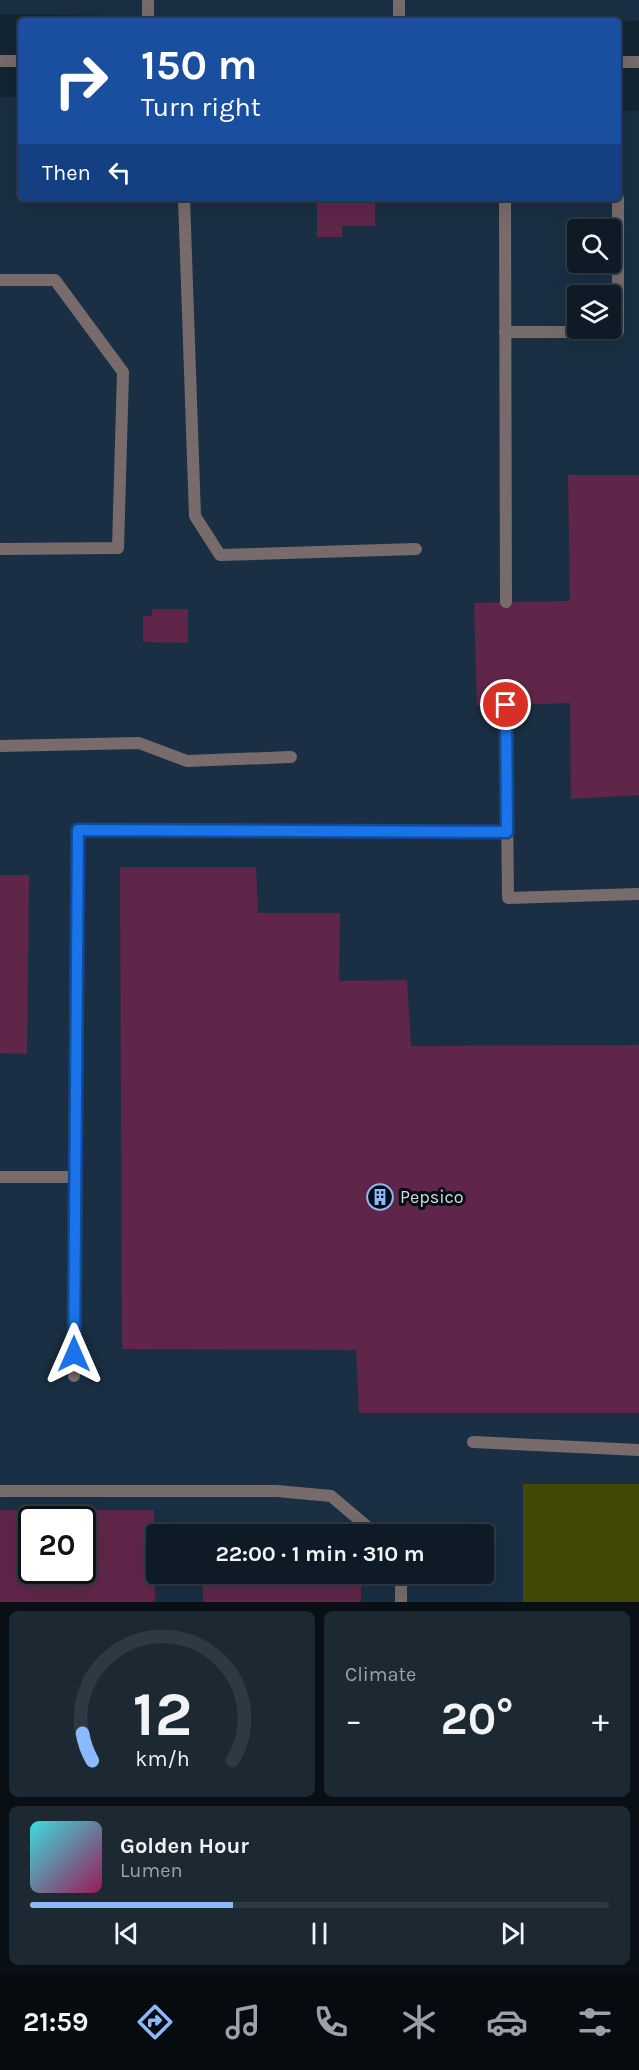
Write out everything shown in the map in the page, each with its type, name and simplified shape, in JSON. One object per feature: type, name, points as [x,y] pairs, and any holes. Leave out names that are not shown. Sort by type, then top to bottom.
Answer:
[{"type":"street","points":[[148,0],[148,18]]},
{"type":"street","points":[[399,2],[399,18]]},
{"type":"street","points":[[0,61],[18,61]]},
{"type":"street","points":[[621,62],[639,62]]},
{"type":"street","points":[[184,201],[195,516],[220,555],[417,549]]},
{"type":"street","points":[[505,201],[506,602]]},
{"type":"street","points":[[505,332],[618,332],[618,201]]},
{"type":"street","points":[[0,280],[55,280],[123,372],[118,548],[0,549]]},
{"type":"street","points":[[506,705],[508,898],[639,894]]},
{"type":"street","points":[[0,746],[139,743],[187,761],[291,757]]},
{"type":"street","points":[[74,1376],[78,830],[507,832]]},
{"type":"street","points":[[0,1177],[74,1177]]},
{"type":"street","points":[[473,1442],[639,1450]]},
{"type":"street","points":[[0,1491],[277,1491],[331,1496],[364,1524]]},
{"type":"street","points":[[401,1584],[401,1602]]},
{"type":"shaded area","points":[[0,0],[639,0],[639,21],[621,21],[621,18],[214,18],[0,14]]},
{"type":"shaded area","points":[[0,97],[18,97],[18,201],[621,201],[621,111],[639,111],[639,1484],[523,1484],[523,1602],[0,1602]]},
{"type":"green space","points":[[523,1484],[639,1484],[639,1602],[523,1602]]},
{"type":"building","points":[[317,201],[375,201],[375,226],[342,226],[342,237],[317,237]]},
{"type":"building","points":[[568,475],[639,475],[639,795],[571,799],[570,703],[477,706],[474,603],[570,601]]},
{"type":"building","points":[[152,609],[188,609],[188,643],[143,642],[143,616],[152,616]]},
{"type":"building","name":"Pepsico","points":[[120,867],[256,867],[258,913],[340,913],[339,981],[407,980],[411,1046],[639,1045],[639,1413],[359,1413],[356,1350],[122,1349]]},
{"type":"building","points":[[0,875],[29,875],[27,1054],[0,1053]]},
{"type":"building","points":[[0,1510],[18,1510],[18,1584],[96,1584],[96,1510],[154,1510],[154,1524],[146,1524],[146,1584],[155,1584],[155,1602],[0,1602]]},
{"type":"building","points":[[203,1584],[361,1584],[361,1602],[203,1602]]},
{"type":"place","name":"Pepsico","points":[[380,1197]]},
{"type":"route","points":[[74,1354],[78,830],[507,832],[506,705]]}]
